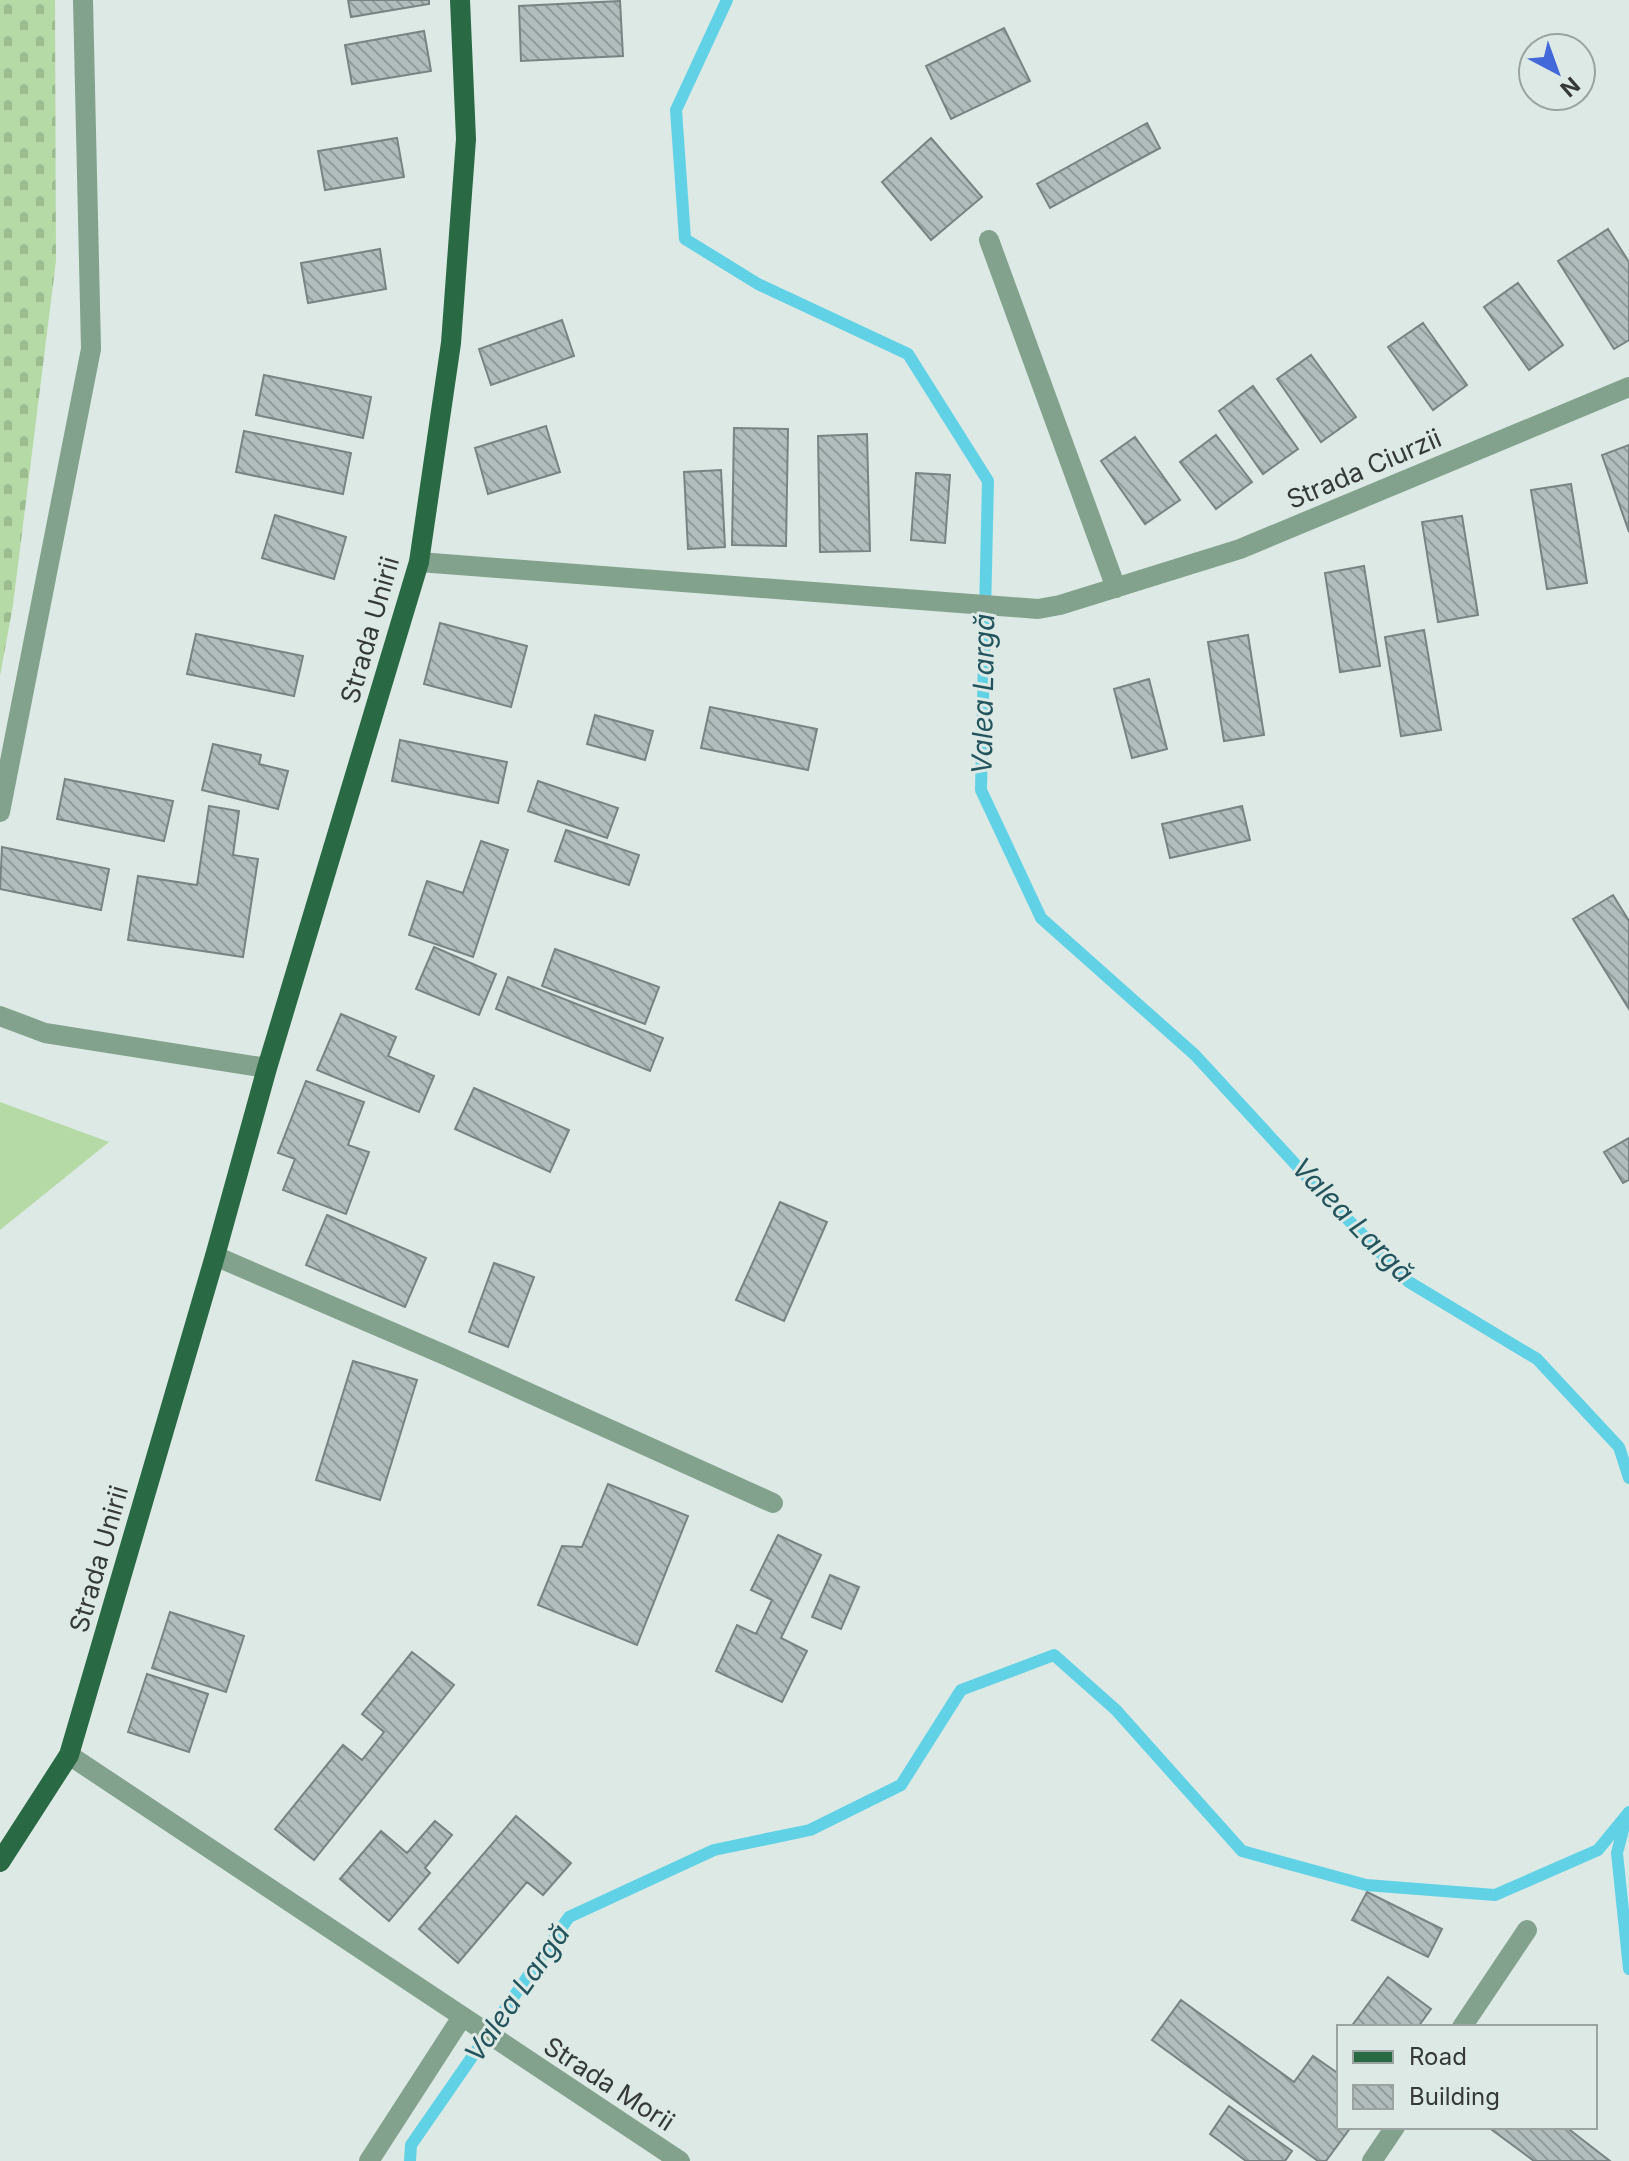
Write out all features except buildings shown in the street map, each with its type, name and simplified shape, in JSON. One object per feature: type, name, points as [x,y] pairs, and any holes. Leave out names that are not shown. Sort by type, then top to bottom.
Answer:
[{"type":"main road","name":"Strada Unirii","points":[[0,1862],[69,1755],[267,1068],[419,562],[451,343],[466,139],[460,0]]},
{"type":"street","points":[[0,812],[91,349],[83,0]]},
{"type":"street","points":[[989,240],[1116,588]]},
{"type":"street","name":"Strada Ciurzii","points":[[419,562],[1038,609],[1060,605],[1240,549],[1629,387]]},
{"type":"street","points":[[0,1016],[45,1033],[267,1068]]},
{"type":"street","points":[[215,1256],[445,1355],[773,1503]]},
{"type":"street","name":"Strada Morii","points":[[69,1755],[680,2161]]},
{"type":"street","points":[[1463,2025],[1527,1930]]},
{"type":"street","points":[[369,2161],[469,2021]]},
{"type":"street","points":[[1372,2161],[1394,2129]]},
{"type":"green space","points":[[0,0],[55,0],[56,261],[13,605],[0,676]]},
{"type":"green space","points":[[0,1102],[109,1142],[0,1230]]},
{"type":"waterway","name":"Valea Largă","points":[[727,0],[676,110],[685,239],[758,284],[908,354],[988,481],[981,790],[1041,918],[1195,1055],[1409,1282],[1537,1359],[1619,1447],[1629,1478]]},
{"type":"waterway","name":"Valea Largă","points":[[410,2161],[411,2145],[569,1917],[714,1850],[810,1830],[901,1785],[961,1690],[1054,1655],[1116,1710],[1242,1851],[1366,1885],[1495,1895],[1598,1850],[1629,1812]]},
{"type":"waterway","points":[[1626,1818],[1617,1853],[1629,1969]]}]
